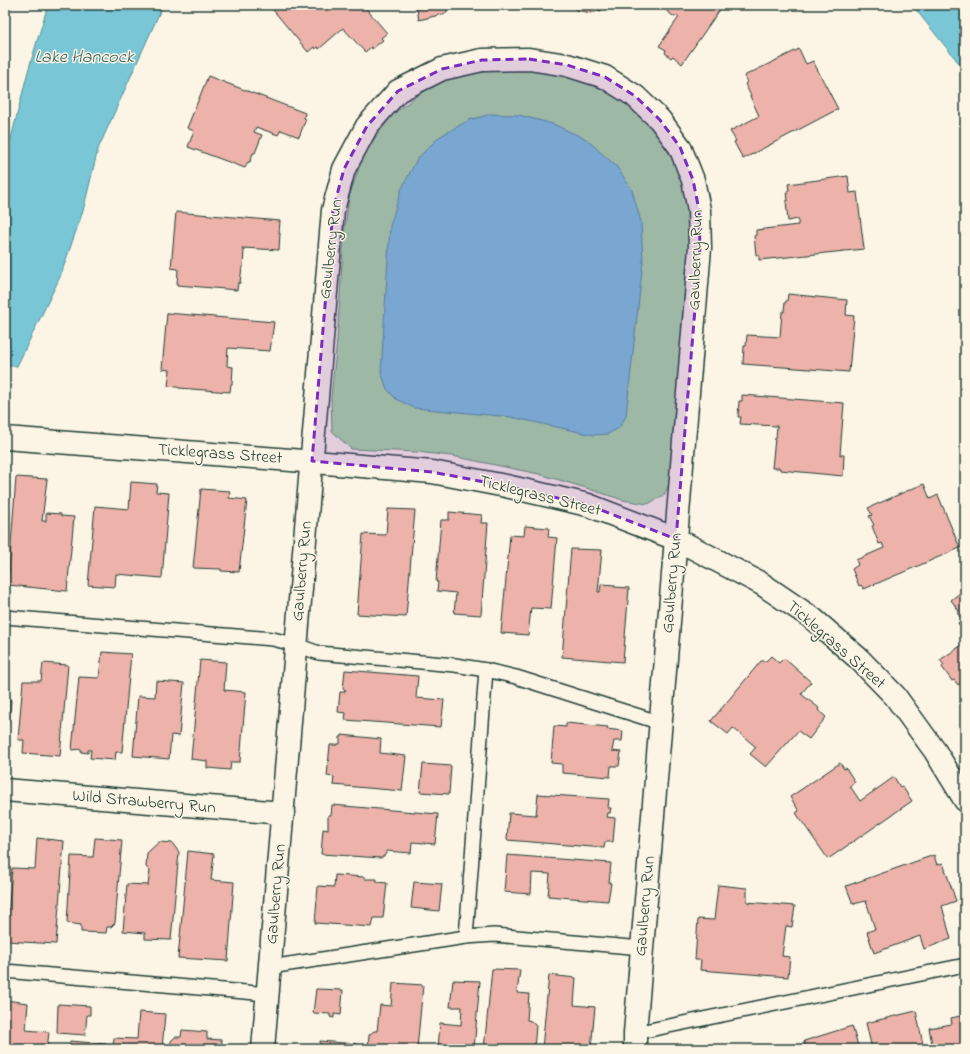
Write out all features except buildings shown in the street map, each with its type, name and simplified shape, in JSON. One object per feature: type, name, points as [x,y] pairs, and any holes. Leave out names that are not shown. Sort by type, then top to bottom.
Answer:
[{"type":"street","name":"Gaulberry Run","points":[[263,1049],[333,210],[344,169],[367,126],[398,91],[442,69],[482,60],[528,59],[567,65],[604,77],[635,96],[660,120],[680,147],[693,180],[699,210],[700,248],[635,1041]]},
{"type":"street","name":"Ticklegrass Street","points":[[5,438],[312,461],[432,472],[506,486],[588,505],[676,539],[762,584],[812,618],[859,659],[895,696],[935,751],[965,800]]},
{"type":"street","name":"Wild Strawberry Run","points":[[5,790],[283,813]]},
{"type":"lane","points":[[5,617],[273,639],[319,652],[455,665],[486,670],[516,677],[661,723]]},
{"type":"lane","points":[[466,937],[486,670]]},
{"type":"lane","points":[[270,967],[466,937],[494,936],[642,948]]},
{"type":"lane","points":[[635,1041],[965,965]]},
{"type":"lane","points":[[5,971],[268,994]]},
{"type":"highlighted area","points":[[529,59],[567,65],[605,77],[635,96],[660,120],[680,147],[693,180],[699,210],[700,248],[676,539],[588,505],[506,486],[432,472],[312,461],[333,210],[344,169],[367,126],[398,91],[442,69],[482,60]]},
{"type":"green space","points":[[527,68],[575,77],[605,88],[631,105],[657,133],[679,170],[690,211],[689,260],[678,380],[671,481],[664,495],[648,504],[623,500],[539,474],[452,456],[417,452],[351,449],[332,431],[331,398],[337,340],[344,234],[349,197],[363,156],[393,114],[430,86],[469,71]]},
{"type":"water","name":"Lake Hancock","points":[[48,5],[163,5],[98,149],[83,211],[60,277],[17,366],[5,366],[5,162],[28,71]]},
{"type":"water","points":[[912,5],[965,5],[965,68],[958,62]]},
{"type":"water","points":[[491,114],[519,115],[553,124],[586,139],[617,167],[632,190],[641,222],[643,262],[626,416],[619,428],[608,434],[593,435],[511,417],[414,408],[396,399],[387,389],[381,372],[390,226],[401,190],[417,159],[439,137],[469,120]]}]
